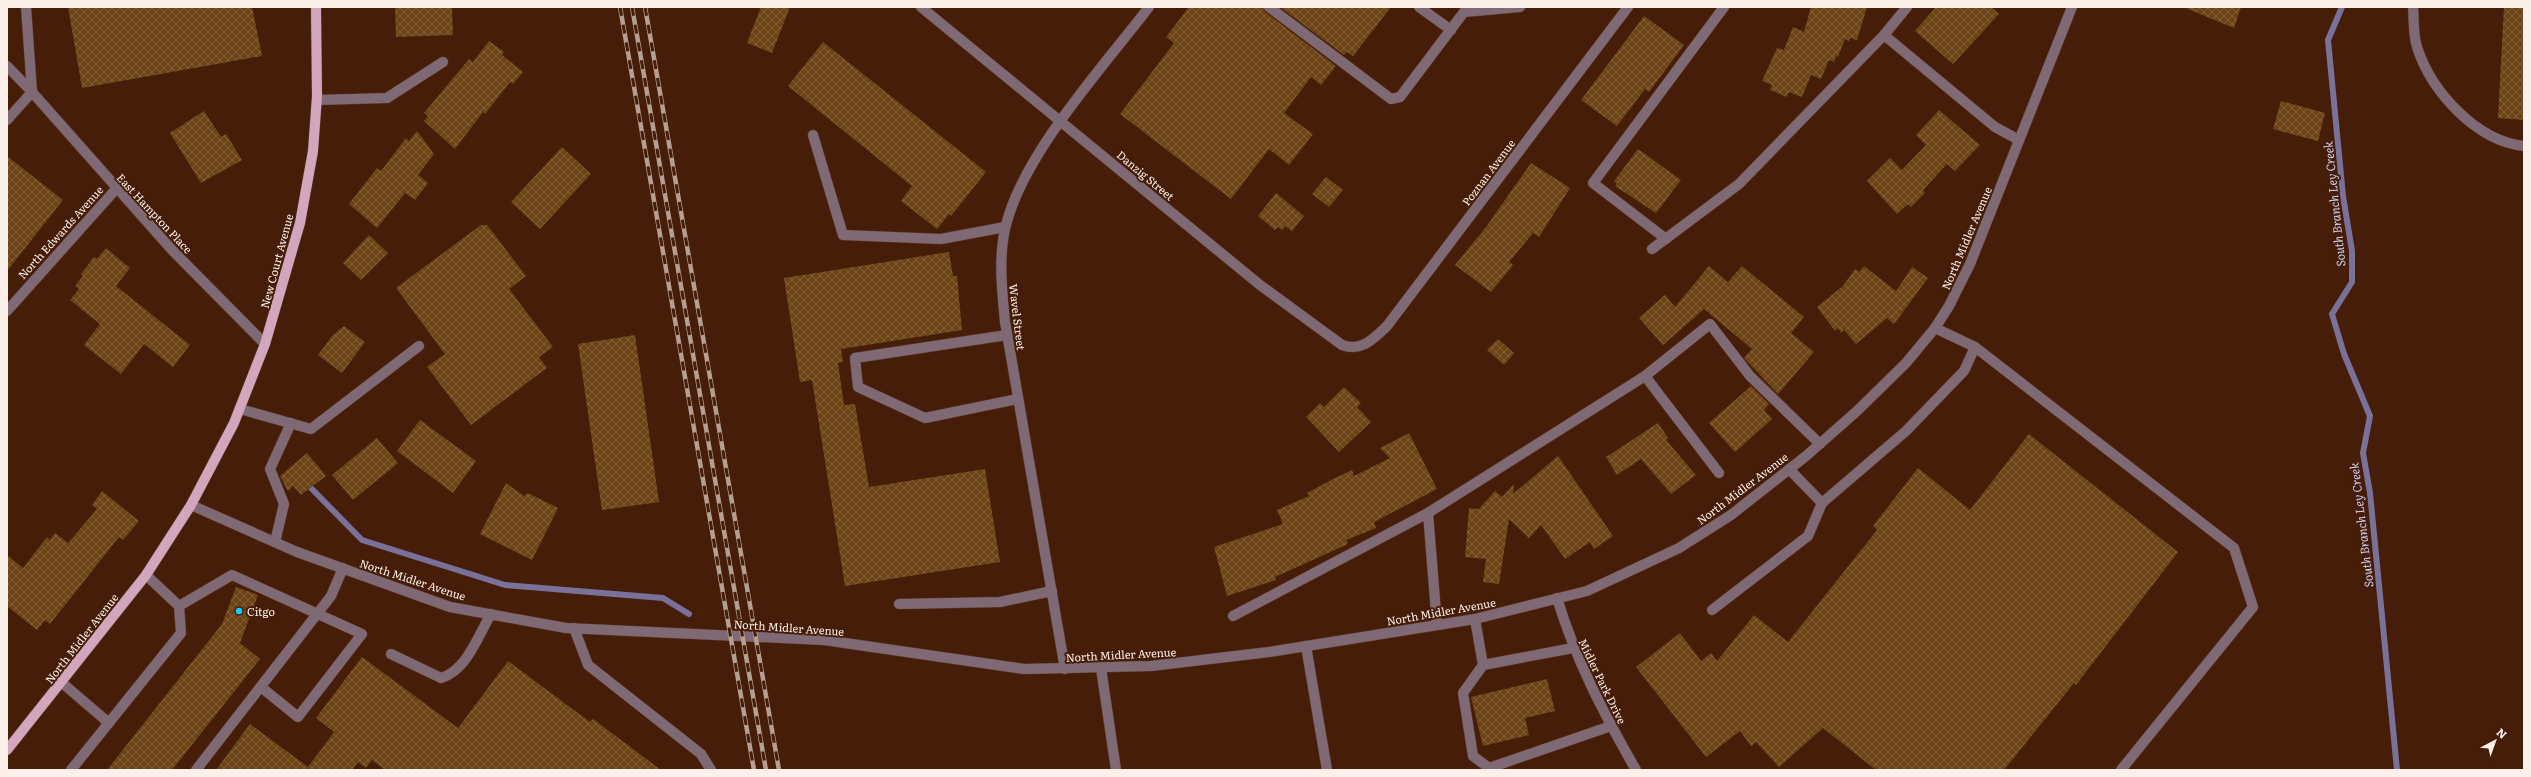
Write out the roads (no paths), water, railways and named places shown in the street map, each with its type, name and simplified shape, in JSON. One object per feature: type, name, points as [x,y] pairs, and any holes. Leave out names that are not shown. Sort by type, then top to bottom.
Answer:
[{"type":"main road","name":"New Court Avenue","points":[[191,505],[240,409],[265,344],[300,223],[313,151],[317,100],[316,7]]},
{"type":"main road","name":"North Midler Avenue","points":[[7,750],[146,575],[191,505]]},
{"type":"street","points":[[7,120],[32,92],[26,7]]},
{"type":"street","name":"Danzig Street","points":[[921,7],[1062,120],[1260,284],[1342,345],[1351,348],[1362,346]]},
{"type":"street","name":"Wavel Street","points":[[1065,669],[1007,335],[1001,280],[1005,227],[1012,203],[1032,165],[1062,120],[1149,7]]},
{"type":"street","points":[[1269,7],[1390,99],[1400,97],[1464,12],[1520,7]]},
{"type":"street","points":[[1419,7],[1450,30]]},
{"type":"street","name":"Poznan Avenue","points":[[1362,346],[1369,344],[1387,326],[1628,7]]},
{"type":"street","points":[[1666,239],[1593,183],[1724,7]]},
{"type":"street","points":[[1652,249],[1740,184],[1884,35],[1907,7]]},
{"type":"street","name":"North Midler Avenue","points":[[191,505],[275,542],[342,568],[450,606],[574,628],[824,640],[1024,669],[1151,666],[1306,646],[1475,619],[1587,591],[1679,548],[1731,515],[1820,444],[1906,363],[1935,328],[1970,264],[2072,7]]},
{"type":"street","points":[[2413,7],[2417,46],[2438,89],[2454,108],[2479,129],[2512,145],[2524,146]]},
{"type":"street","points":[[1884,35],[1995,127],[2019,140]]},
{"type":"street","points":[[317,100],[387,98],[443,62]]},
{"type":"street","name":"East Hampton Place","points":[[7,66],[32,92],[116,189],[172,250],[265,344]]},
{"type":"street","points":[[813,135],[843,235],[941,239],[1005,227]]},
{"type":"street","name":"North Edwards Avenue","points":[[7,311],[116,189]]},
{"type":"street","points":[[1233,616],[1428,513],[1645,376],[1710,324],[1750,376],[1820,444]]},
{"type":"street","points":[[1935,328],[1975,347],[2234,548],[2253,607],[2121,770]]},
{"type":"street","points":[[1007,335],[855,358],[858,388],[925,418],[1018,399]]},
{"type":"street","points":[[240,409],[312,429],[419,346]]},
{"type":"street","points":[[1712,610],[1808,536],[1822,503],[1906,431],[1964,371],[1975,347]]},
{"type":"street","points":[[1645,376],[1719,473]]},
{"type":"street","points":[[275,542],[284,504],[270,469],[291,423]]},
{"type":"street","points":[[1789,469],[1822,503]]},
{"type":"street","points":[[1428,513],[1437,625]]},
{"type":"street","points":[[196,770],[331,596],[342,568]]},
{"type":"street","points":[[71,770],[181,632],[179,606],[146,575]]},
{"type":"street","points":[[179,606],[232,575],[362,634],[298,717],[261,687]]},
{"type":"street","points":[[899,604],[1000,602],[1052,591]]},
{"type":"street","name":"Midler Park Drive","points":[[1558,598],[1573,648],[1611,726],[1636,770]]},
{"type":"street","points":[[391,654],[441,678],[452,674],[460,666],[491,614]]},
{"type":"street","points":[[1475,619],[1483,665]]},
{"type":"street","points":[[574,628],[588,665],[701,754],[712,770]]},
{"type":"street","points":[[1306,646],[1327,770]]},
{"type":"street","points":[[1573,648],[1483,665],[1463,693],[1473,756],[1489,768],[1611,726]]},
{"type":"street","points":[[1100,668],[1116,770]]},
{"type":"street","points":[[61,682],[109,723]]},
{"type":"waterway","name":"South Branch Ley Creek","points":[[2342,7],[2328,40],[2343,196],[2352,251],[2352,282],[2332,314],[2344,354],[2370,416],[2363,453],[2370,493],[2397,770]]},
{"type":"waterway","points":[[311,488],[362,540],[505,585],[663,598],[689,614]]},
{"type":"railway","points":[[620,7],[754,770]]},
{"type":"railway","points":[[632,7],[766,770]]},
{"type":"railway","points":[[645,7],[779,770]]},
{"type":"place","name":"Citgo","points":[[239,611]]}]
